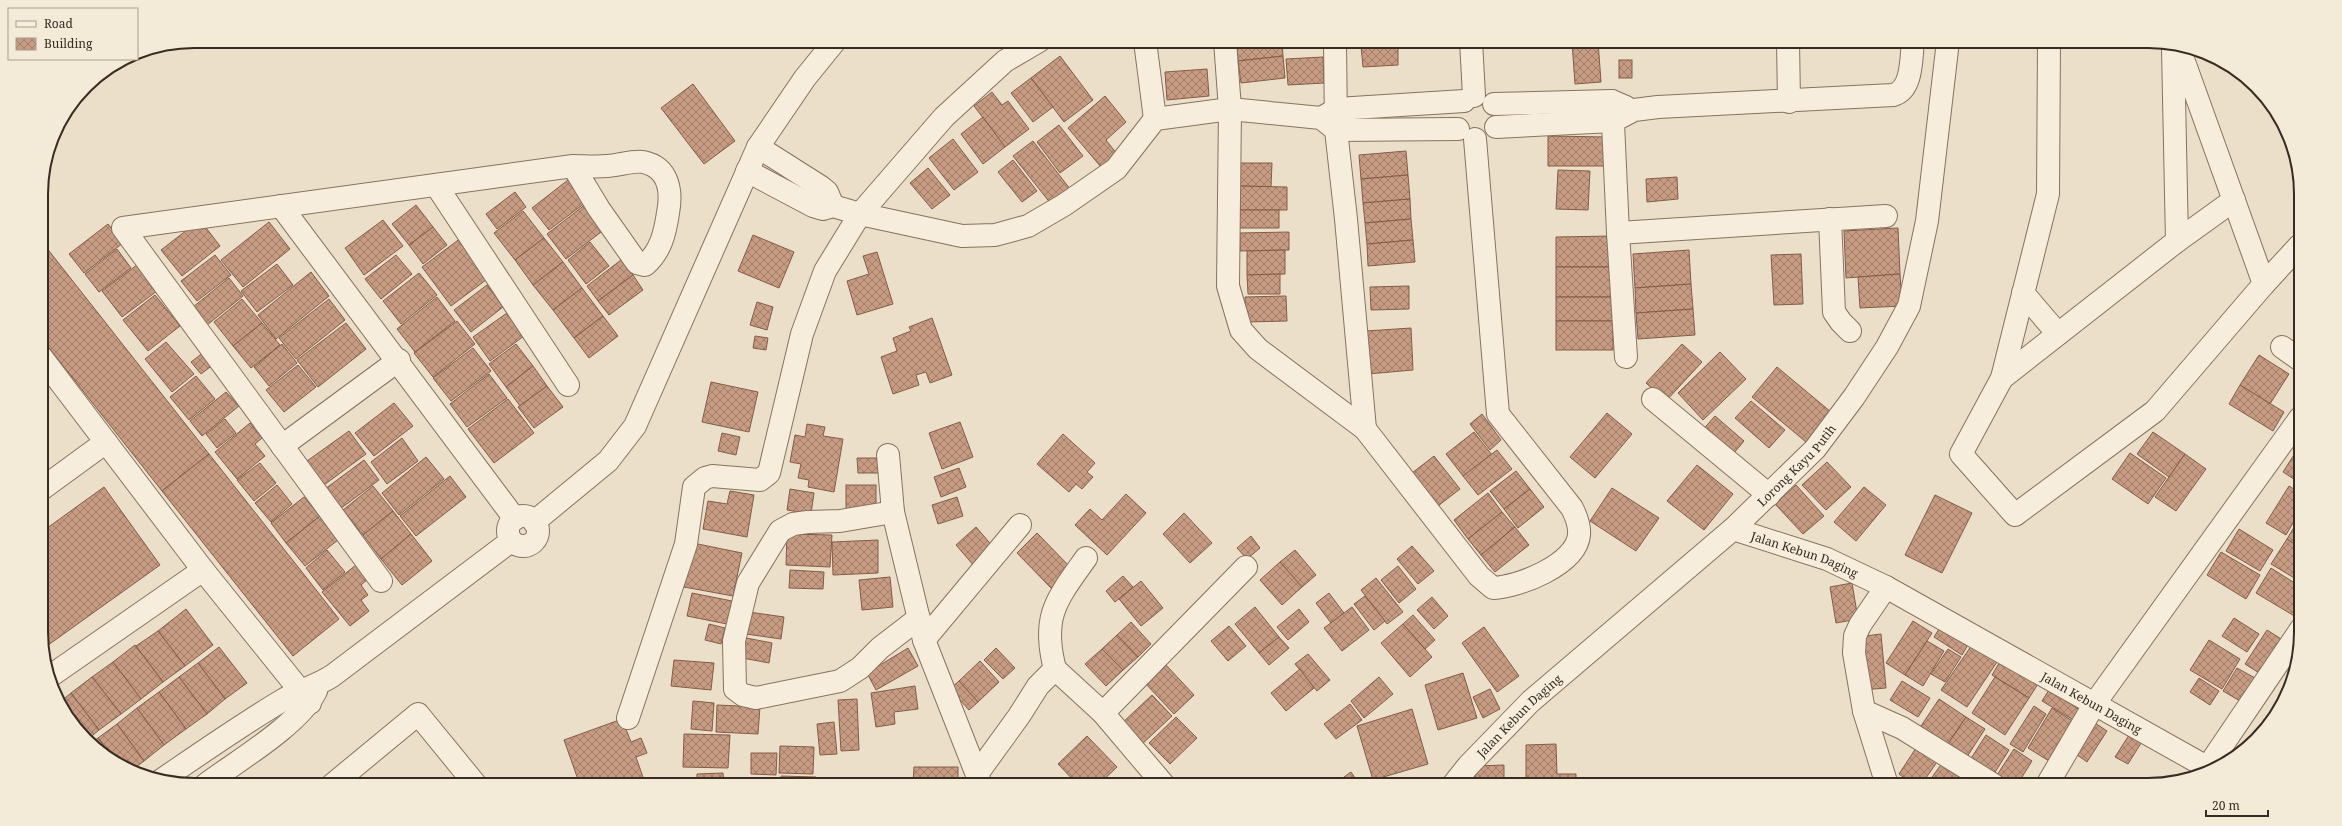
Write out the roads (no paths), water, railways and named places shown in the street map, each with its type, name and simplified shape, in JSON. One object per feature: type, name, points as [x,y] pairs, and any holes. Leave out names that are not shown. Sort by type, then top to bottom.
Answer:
[{"type":"street","points":[[168,775],[310,693],[511,541],[508,531],[511,522],[525,520],[608,461],[635,426],[758,148],[805,78],[829,48]]},
{"type":"street","points":[[628,718],[686,544],[694,487],[705,478],[712,476],[760,480],[769,474],[802,334],[825,271],[860,214],[944,117],[1006,61],[1027,48]]},
{"type":"street","points":[[1146,48],[1155,119]]},
{"type":"street","points":[[1226,48],[1230,109],[1228,286],[1241,330],[1258,349],[1365,429],[1479,576],[1493,588],[1517,584],[1545,572],[1572,551],[1579,535],[1577,519],[1572,508],[1505,425],[1497,409],[1467,134],[1455,116],[1457,108],[1469,98],[1471,48]]},
{"type":"street","points":[[1335,48],[1331,119],[1346,219],[1365,429]]},
{"type":"street","points":[[1788,48],[1789,102]]},
{"type":"street","points":[[1496,127],[1613,111],[1658,107],[1789,102],[1897,94],[1908,78],[1911,48]]},
{"type":"street","name":"Lorong Kayu Putih","points":[[1733,529],[1815,449],[1854,397],[1887,347],[1909,306],[1927,221],[1947,48]]},
{"type":"street","points":[[2049,48],[2048,194],[2002,378],[1961,454],[2015,515],[2155,411],[2264,284],[2294,251]]},
{"type":"street","points":[[2173,50],[2177,241]]},
{"type":"street","points":[[2180,52],[2264,284]]},
{"type":"street","points":[[1331,119],[1469,98],[1486,98],[1494,104],[1613,111]]},
{"type":"street","points":[[747,171],[813,206],[823,209],[833,206],[860,214],[962,236],[995,235],[1028,226],[1064,205],[1116,168],[1155,119],[1230,109],[1467,134],[1484,138],[1496,127],[1498,119],[1494,104]]},
{"type":"street","points":[[1613,111],[1618,233],[1626,357]]},
{"type":"street","points":[[758,148],[821,187],[827,192],[833,206]]},
{"type":"street","points":[[381,581],[123,228],[573,166],[606,167],[643,162],[657,168],[669,181],[670,201],[664,236],[654,258],[645,265],[637,263],[599,209],[573,166]]},
{"type":"street","points":[[436,185],[568,386]]},
{"type":"street","points":[[2002,378],[2177,241],[2234,200]]},
{"type":"street","points":[[281,206],[398,360],[525,520]]},
{"type":"street","points":[[1618,233],[1886,216]]},
{"type":"street","points":[[1830,219],[1834,312],[1850,331]]},
{"type":"street","points":[[2024,293],[2058,334]]},
{"type":"street","points":[[282,446],[398,360]]},
{"type":"street","points":[[48,366],[203,570],[310,693]]},
{"type":"street","points":[[1653,399],[1769,495]]},
{"type":"street","points":[[2051,778],[2095,703],[2294,426]]},
{"type":"street","points":[[48,484],[106,442]]},
{"type":"street","points":[[888,455],[893,512],[924,640],[979,778]]},
{"type":"street","points":[[893,512],[840,520],[792,524],[780,531],[748,583],[734,641],[735,689],[743,695],[756,698],[840,681],[860,668],[880,648],[919,618]]},
{"type":"street","points":[[924,640],[1020,525]]},
{"type":"street","name":"Jalan Kebun Daging","points":[[1459,778],[1468,766],[1532,701],[1733,529],[1827,559],[1886,587],[2095,703],[2205,767]]},
{"type":"street","points":[[1086,558],[1064,589],[1050,620],[1049,636],[1056,668],[1102,713],[1158,778]]},
{"type":"street","points":[[1102,713],[1246,567]]},
{"type":"street","points":[[54,673],[203,570]]},
{"type":"street","points":[[1885,778],[1864,711],[1854,653],[1855,636],[1886,587]]},
{"type":"street","points":[[2213,763],[2294,640]]},
{"type":"street","points":[[980,778],[1038,686],[1056,668]]},
{"type":"street","points":[[214,778],[282,728],[310,693]]},
{"type":"street","points":[[1864,711],[1902,728],[1983,778]]},
{"type":"street","points":[[346,778],[418,714],[470,778]]}]
